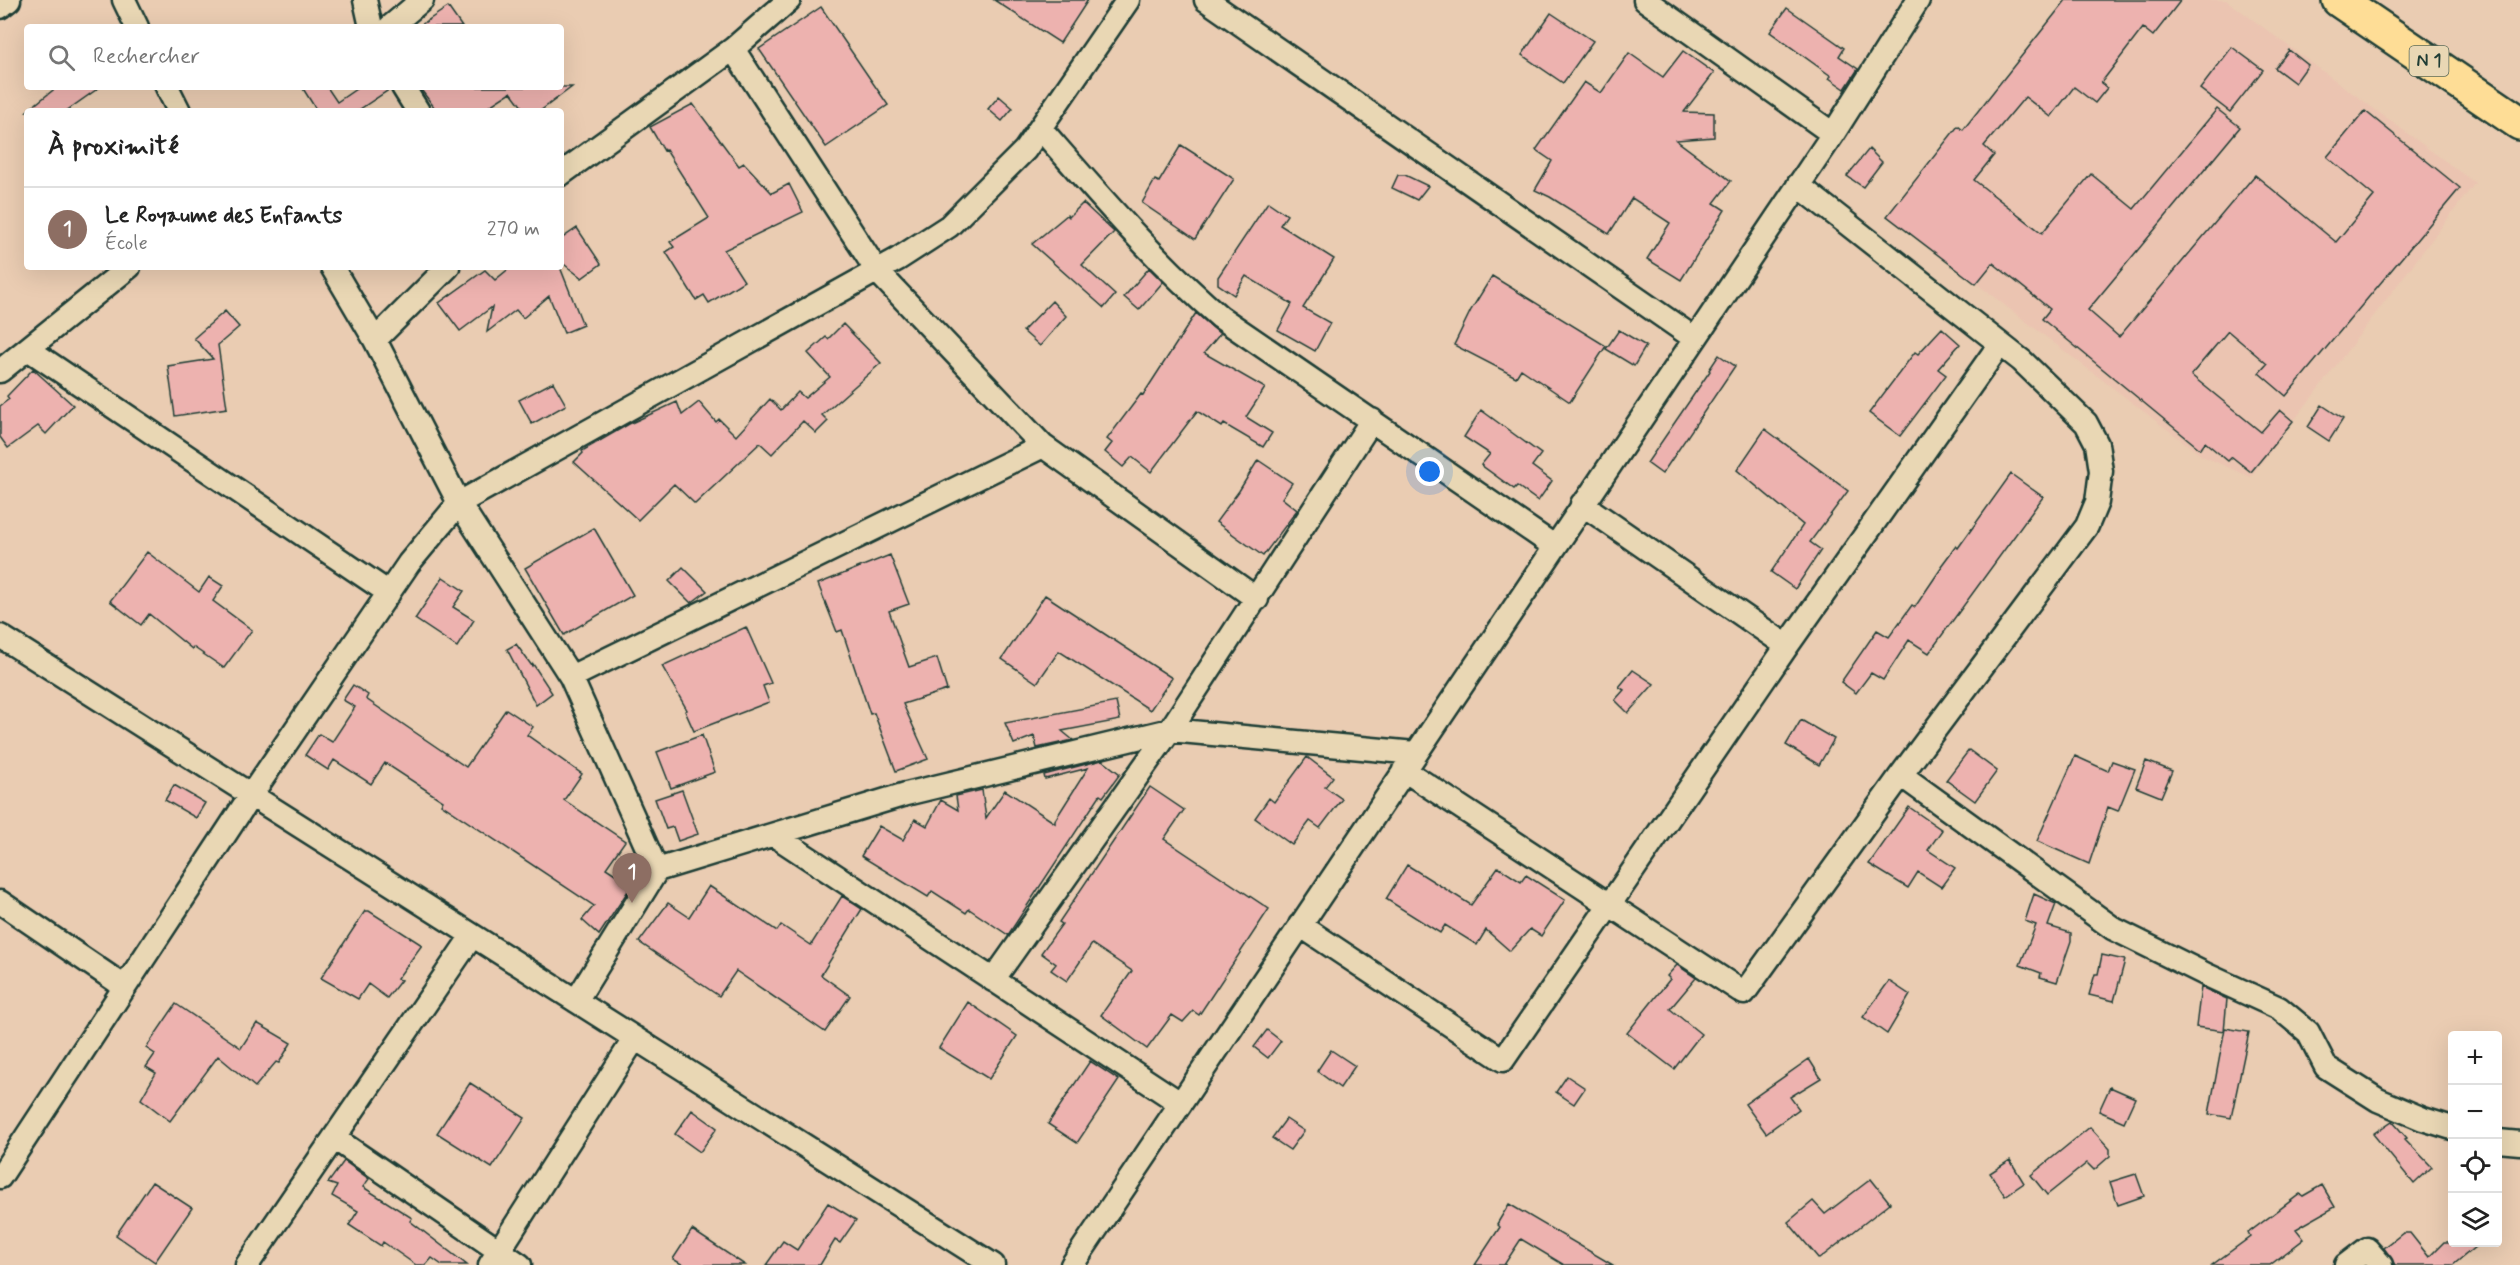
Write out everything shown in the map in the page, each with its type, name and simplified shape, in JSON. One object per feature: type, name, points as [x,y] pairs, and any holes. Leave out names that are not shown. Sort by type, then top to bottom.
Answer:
[{"type":"highway","name":"N 1","points":[[2339,0],[2520,123]]},
{"type":"street","points":[[0,7],[9,0]]},
{"type":"street","points":[[124,0],[136,24]]},
{"type":"street","points":[[365,0],[370,24]]},
{"type":"street","points":[[394,24],[422,0]]},
{"type":"street","points":[[564,172],[733,49],[789,0]]},
{"type":"street","points":[[0,1177],[251,795],[410,563],[459,503],[877,271],[949,226],[1025,150],[1128,0]]},
{"type":"street","points":[[1206,0],[1694,338]]},
{"type":"street","points":[[1645,0],[1833,134]]},
{"type":"street","points":[[1072,1265],[1833,134],[1918,0]]},
{"type":"street","points":[[733,49],[877,271],[1043,446],[1257,599]]},
{"type":"street","points":[[168,90],[178,108]]},
{"type":"street","points":[[405,90],[416,108]]},
{"type":"street","points":[[1041,129],[1139,240],[1186,287],[1221,317],[1554,546]]},
{"type":"street","points":[[576,1001],[657,870],[906,794],[1170,730],[1410,761],[1610,905],[1744,993],[1901,775],[2086,526],[2097,502],[2101,471],[2097,444],[2086,423],[2022,361],[1798,185]]},
{"type":"street","points":[[0,371],[125,270]]},
{"type":"street","points":[[334,270],[375,340],[459,503],[571,677],[657,870]]},
{"type":"street","points":[[375,340],[445,270]]},
{"type":"street","points":[[1300,925],[1503,1059],[1787,646],[2000,344]]},
{"type":"street","points":[[28,349],[389,593]]},
{"type":"street","points":[[993,980],[1170,730],[1372,420]]},
{"type":"street","points":[[571,677],[1043,446]]},
{"type":"street","points":[[1582,504],[1787,646]]},
{"type":"street","points":[[0,636],[993,1265]]},
{"type":"street","points":[[1901,775],[2114,928],[2279,1008],[2308,1032],[2326,1067],[2378,1100],[2448,1127]]},
{"type":"street","points":[[774,835],[1180,1103]]},
{"type":"street","points":[[0,902],[125,987]]},
{"type":"street","points":[[248,1265],[472,936]]},
{"type":"street","points":[[495,1258],[635,1038]]},
{"type":"street","points":[[334,1138],[495,1258],[520,1265]]},
{"type":"street","points":[[2502,1141],[2520,1143]]},
{"type":"street","points":[[2346,1265],[2367,1249],[2381,1265]]},
{"type":"shaded area","points":[[2066,0],[2226,0],[2475,183],[2251,477],[2202,456],[1888,216],[1958,126],[1963,130]]},
{"type":"building","points":[[994,0],[1088,0],[1060,43]]},
{"type":"building","points":[[2066,0],[2181,0],[2153,36],[2143,28],[2101,83],[2107,88],[2095,103],[2074,87],[2051,117],[2025,97],[1984,146],[1994,155],[1974,180],[2042,233],[2091,174],[2134,209],[2217,109],[2240,127],[2088,310],[2119,337],[2255,175],[2336,242],[2374,196],[2327,157],[2365,111],[2460,188],[2286,396],[2259,373],[2267,364],[2228,331],[2191,375],[2261,432],[2280,410],[2293,421],[2251,472],[2232,457],[2228,461],[2205,442],[2200,449],[2042,319],[2050,309],[1993,263],[1976,284],[1887,216],[1958,126],[1963,130]]},
{"type":"building","points":[[448,7],[460,24],[422,24]]},
{"type":"building","points":[[821,7],[888,105],[826,147],[759,49]]},
{"type":"building","points":[[1787,8],[1844,48],[1839,56],[1858,69],[1845,89],[1829,78],[1831,76],[1770,32]]},
{"type":"building","points":[[1551,13],[1593,41],[1563,83],[1522,55]]},
{"type":"building","points":[[2232,47],[2263,70],[2230,112],[2200,89]]},
{"type":"building","points":[[2289,50],[2308,65],[2295,83],[2275,68]]},
{"type":"building","points":[[1683,51],[1714,73],[1684,112],[1714,113],[1714,137],[1676,140],[1731,181],[1714,203],[1725,210],[1681,280],[1647,259],[1670,223],[1632,198],[1609,234],[1535,190],[1552,161],[1536,150],[1584,82],[1601,93],[1629,53],[1663,77]]},
{"type":"building","points":[[564,87],[572,87],[544,108],[523,108],[511,92],[487,108],[435,108],[421,90],[564,90]]},
{"type":"building","points":[[53,90],[96,90],[70,108],[31,108]]},
{"type":"building","points":[[304,90],[329,90],[337,102],[355,90],[388,90],[362,108],[315,108]]},
{"type":"building","points":[[999,96],[1013,108],[1002,121],[988,109]]},
{"type":"building","points":[[693,104],[739,166],[744,163],[772,193],[789,184],[803,212],[724,250],[744,281],[709,303],[704,295],[696,300],[666,252],[674,247],[670,242],[709,218],[650,127]]},
{"type":"building","points":[[1181,145],[1234,179],[1195,239],[1142,203],[1155,180],[1159,182]]},
{"type":"building","points":[[1869,149],[1882,162],[1863,187],[1847,176]]},
{"type":"building","points":[[1398,175],[1405,175],[1428,186],[1417,200],[1392,188]]},
{"type":"building","points":[[1268,202],[1287,215],[1280,225],[1334,259],[1303,308],[1330,323],[1315,351],[1278,330],[1292,304],[1246,276],[1234,295],[1218,284],[1218,277]]},
{"type":"building","points":[[1083,203],[1114,232],[1082,265],[1115,295],[1104,308],[1032,244],[1067,215],[1069,217]]},
{"type":"building","points":[[577,228],[601,264],[582,278],[564,264],[564,237]]},
{"type":"building","points":[[1149,268],[1163,282],[1139,310],[1124,297]]},
{"type":"building","points":[[485,270],[495,280],[507,270],[561,270],[583,325],[564,333],[549,296],[523,318],[516,310],[487,332],[492,307],[460,331],[439,303]]},
{"type":"building","points":[[1492,276],[1606,346],[1570,402],[1521,369],[1516,377],[1454,345],[1471,310]]},
{"type":"building","points":[[1052,301],[1066,316],[1040,346],[1023,331]]},
{"type":"building","points":[[225,311],[239,327],[218,345],[227,408],[175,416],[168,366],[213,359],[194,338]]},
{"type":"building","points":[[1196,313],[1220,334],[1204,353],[1265,388],[1246,417],[1272,433],[1263,447],[1224,424],[1222,427],[1197,411],[1151,472],[1132,457],[1123,467],[1105,452],[1112,443],[1107,439],[1141,394],[1143,395]]},
{"type":"building","points":[[843,324],[881,363],[822,415],[828,421],[816,433],[803,421],[772,454],[760,443],[695,504],[674,484],[638,520],[574,462],[583,453],[582,451],[629,424],[677,402],[682,415],[699,402],[716,422],[719,419],[736,436],[770,399],[781,410],[798,392],[805,398],[830,377],[808,353],[826,337],[828,339]]},
{"type":"building","points":[[1942,328],[1960,344],[1938,369],[1946,375],[1900,436],[1869,413],[1915,352],[1918,354]]},
{"type":"building","points":[[1619,330],[1646,346],[1634,366],[1606,349]]},
{"type":"building","points":[[1719,355],[1735,366],[1662,474],[1647,463]]},
{"type":"building","points":[[33,369],[73,405],[46,434],[38,426],[8,448],[0,437],[0,406],[9,399],[7,396]]},
{"type":"building","points":[[553,382],[566,405],[532,424],[519,400]]},
{"type":"building","points":[[2322,405],[2343,419],[2329,441],[2308,427]]},
{"type":"building","points":[[1481,410],[1541,454],[1532,466],[1552,481],[1538,501],[1517,486],[1514,489],[1481,465],[1490,454],[1464,437]]},
{"type":"building","points":[[1765,429],[1848,491],[1810,542],[1821,550],[1795,589],[1771,572],[1803,525],[1737,470]]},
{"type":"building","points":[[1258,460],[1292,483],[1282,498],[1297,510],[1263,556],[1216,522]]},
{"type":"building","points":[[2011,474],[2043,497],[1929,653],[1909,640],[1883,680],[1871,673],[1856,693],[1841,682],[1877,630],[1889,637],[1912,605],[1915,607],[1941,566],[1956,546],[1958,548]]},
{"type":"building","points":[[594,528],[633,595],[564,635],[525,568]]},
{"type":"building","points":[[147,552],[199,592],[209,577],[223,586],[213,601],[252,630],[224,668],[193,647],[192,649],[149,614],[141,625],[110,601]]},
{"type":"building","points":[[890,555],[909,604],[889,611],[909,667],[937,658],[947,690],[903,704],[928,759],[896,771],[874,713],[870,714],[842,630],[837,632],[818,584]]},
{"type":"building","points":[[683,567],[707,591],[691,603],[669,581]]},
{"type":"building","points":[[443,577],[464,591],[453,607],[474,620],[457,647],[415,619]]},
{"type":"building","points":[[1045,595],[1172,678],[1150,710],[1059,651],[1037,683],[1002,659]]},
{"type":"building","points":[[746,627],[771,683],[763,686],[769,702],[694,731],[685,711],[687,710],[662,666]]},
{"type":"building","points":[[516,644],[532,666],[533,664],[552,693],[536,705],[507,649]]},
{"type":"building","points":[[1633,670],[1654,684],[1628,713],[1615,700],[1624,690],[1619,687]]},
{"type":"building","points":[[353,685],[368,695],[366,699],[466,767],[506,709],[533,727],[527,735],[582,774],[564,800],[625,841],[606,868],[632,885],[599,935],[582,920],[594,906],[441,804],[443,801],[385,763],[371,784],[334,760],[328,770],[305,755],[319,734],[332,742],[355,707],[343,700]]},
{"type":"building","points":[[1116,702],[1120,720],[1062,731],[1073,740],[1037,748],[1034,736],[1014,744],[1005,723]]},
{"type":"building","points":[[1801,720],[1834,739],[1819,765],[1786,745]]},
{"type":"building","points":[[702,735],[715,772],[671,788],[657,752]]},
{"type":"building","points":[[1969,750],[1997,771],[1975,801],[1946,780]]},
{"type":"building","points":[[2075,756],[2108,771],[2112,761],[2135,769],[2118,811],[2108,807],[2089,864],[2037,841]]},
{"type":"building","points":[[1307,757],[1333,777],[1325,787],[1342,799],[1320,828],[1310,821],[1292,845],[1255,818],[1269,798],[1274,802]]},
{"type":"building","points":[[1102,760],[1120,774],[1103,797],[1100,795],[1008,935],[969,909],[966,913],[932,891],[928,897],[861,856],[879,826],[903,840],[915,819],[927,826],[941,800],[958,810],[956,796],[982,790],[986,818],[1005,790],[1055,823],[1088,768],[1045,779],[1044,775]]},
{"type":"building","points":[[2146,761],[2172,771],[2161,797],[2136,787]]},
{"type":"building","points":[[174,785],[205,803],[196,818],[165,800]]},
{"type":"building","points":[[1150,787],[1184,810],[1164,839],[1269,909],[1199,1015],[1193,1011],[1183,1022],[1172,1015],[1147,1049],[1101,1015],[1132,971],[1092,944],[1067,981],[1051,970],[1056,964],[1041,953],[1062,924],[1059,922]]},
{"type":"building","points":[[682,790],[698,834],[678,841],[673,827],[666,829],[655,799]]},
{"type":"building","points":[[1909,807],[1942,830],[1928,850],[1955,868],[1941,887],[1918,872],[1908,888],[1869,864]]},
{"type":"building","points":[[1407,865],[1471,905],[1498,867],[1521,882],[1526,875],[1565,900],[1541,936],[1530,929],[1510,951],[1486,930],[1477,945],[1445,925],[1440,933],[1386,899]]},
{"type":"building","points":[[709,886],[777,931],[781,925],[811,945],[842,896],[862,909],[821,975],[850,996],[825,1032],[736,971],[719,996],[639,942],[668,903],[689,917]]},
{"type":"building","points":[[2034,894],[2056,904],[2048,926],[2071,933],[2071,941],[2057,982],[2040,977],[2041,973],[2020,965],[2036,925],[2025,921]]},
{"type":"building","points":[[365,911],[369,911],[422,945],[397,979],[401,980],[387,998],[368,984],[358,999],[321,978]]},
{"type":"building","points":[[2102,955],[2125,960],[2114,1001],[2089,995],[2095,974],[2098,974]]},
{"type":"building","points":[[1677,965],[1696,978],[1670,1009],[1701,1034],[1674,1069],[1627,1033],[1670,979],[1667,976]]},
{"type":"building","points":[[1889,981],[1910,995],[1887,1034],[1863,1017]]},
{"type":"building","points":[[2201,987],[2227,999],[2224,1031],[2196,1027]]},
{"type":"building","points":[[968,1002],[1017,1036],[989,1079],[939,1048]]},
{"type":"building","points":[[176,1004],[241,1048],[257,1023],[291,1043],[279,1063],[276,1062],[255,1087],[218,1056],[170,1121],[141,1099],[156,1073],[146,1067],[155,1054],[146,1048]]},
{"type":"building","points":[[2225,1028],[2249,1032],[2231,1118],[2209,1114]]},
{"type":"building","points":[[1267,1030],[1281,1041],[1268,1058],[1254,1047]]},
{"type":"building","points":[[1331,1050],[1355,1066],[1340,1088],[1317,1071]]},
{"type":"building","points":[[1809,1059],[1821,1078],[1790,1097],[1799,1109],[1766,1133],[1745,1104]]},
{"type":"building","points":[[1090,1061],[1119,1080],[1077,1143],[1048,1124]]},
{"type":"building","points":[[1567,1076],[1585,1088],[1574,1104],[1556,1092]]},
{"type":"building","points":[[470,1083],[525,1118],[492,1168],[437,1133]]},
{"type":"building","points":[[2110,1087],[2135,1098],[2124,1122],[2099,1111]]},
{"type":"building","points":[[692,1110],[717,1128],[700,1152],[675,1134]]},
{"type":"building","points":[[1286,1119],[1304,1131],[1290,1150],[1272,1138]]},
{"type":"building","points":[[2392,1121],[2407,1138],[2405,1139],[2432,1167],[2414,1184],[2373,1134]]},
{"type":"building","points":[[2090,1127],[2110,1149],[2110,1156],[2094,1170],[2087,1163],[2047,1195],[2031,1175]]},
{"type":"building","points":[[2010,1160],[2024,1183],[2005,1196],[1990,1173]]},
{"type":"building","points":[[344,1161],[369,1179],[363,1187],[412,1218],[410,1221],[467,1265],[442,1265],[432,1258],[426,1265],[416,1265],[383,1242],[381,1246],[349,1225],[358,1211],[332,1196],[337,1186],[328,1183]]},
{"type":"building","points":[[2136,1174],[2144,1196],[2118,1205],[2110,1182]]},
{"type":"building","points":[[1871,1179],[1890,1203],[1819,1259],[1788,1222],[1813,1201],[1825,1214]]},
{"type":"building","points":[[152,1182],[192,1208],[155,1262],[116,1235]]},
{"type":"building","points":[[2322,1185],[2335,1207],[2296,1229],[2304,1239],[2270,1265],[2212,1265],[2250,1237],[2248,1233],[2300,1194],[2303,1196]]},
{"type":"building","points":[[828,1203],[856,1220],[840,1243],[835,1240],[820,1265],[766,1265],[783,1241],[797,1250]]},
{"type":"building","points":[[1509,1204],[1613,1265],[1564,1265],[1521,1239],[1504,1265],[1475,1265],[1500,1227],[1497,1224]]},
{"type":"building","points":[[692,1230],[745,1265],[683,1265],[673,1259]]},
{"type":"building","points":[[2403,1233],[2410,1233],[2429,1257],[2444,1242],[2448,1242],[2448,1247],[2475,1247],[2453,1265],[2395,1265],[2384,1248]]},
{"type":"place","name":"Le Royaume des Enfants","points":[[632,903]]}]
